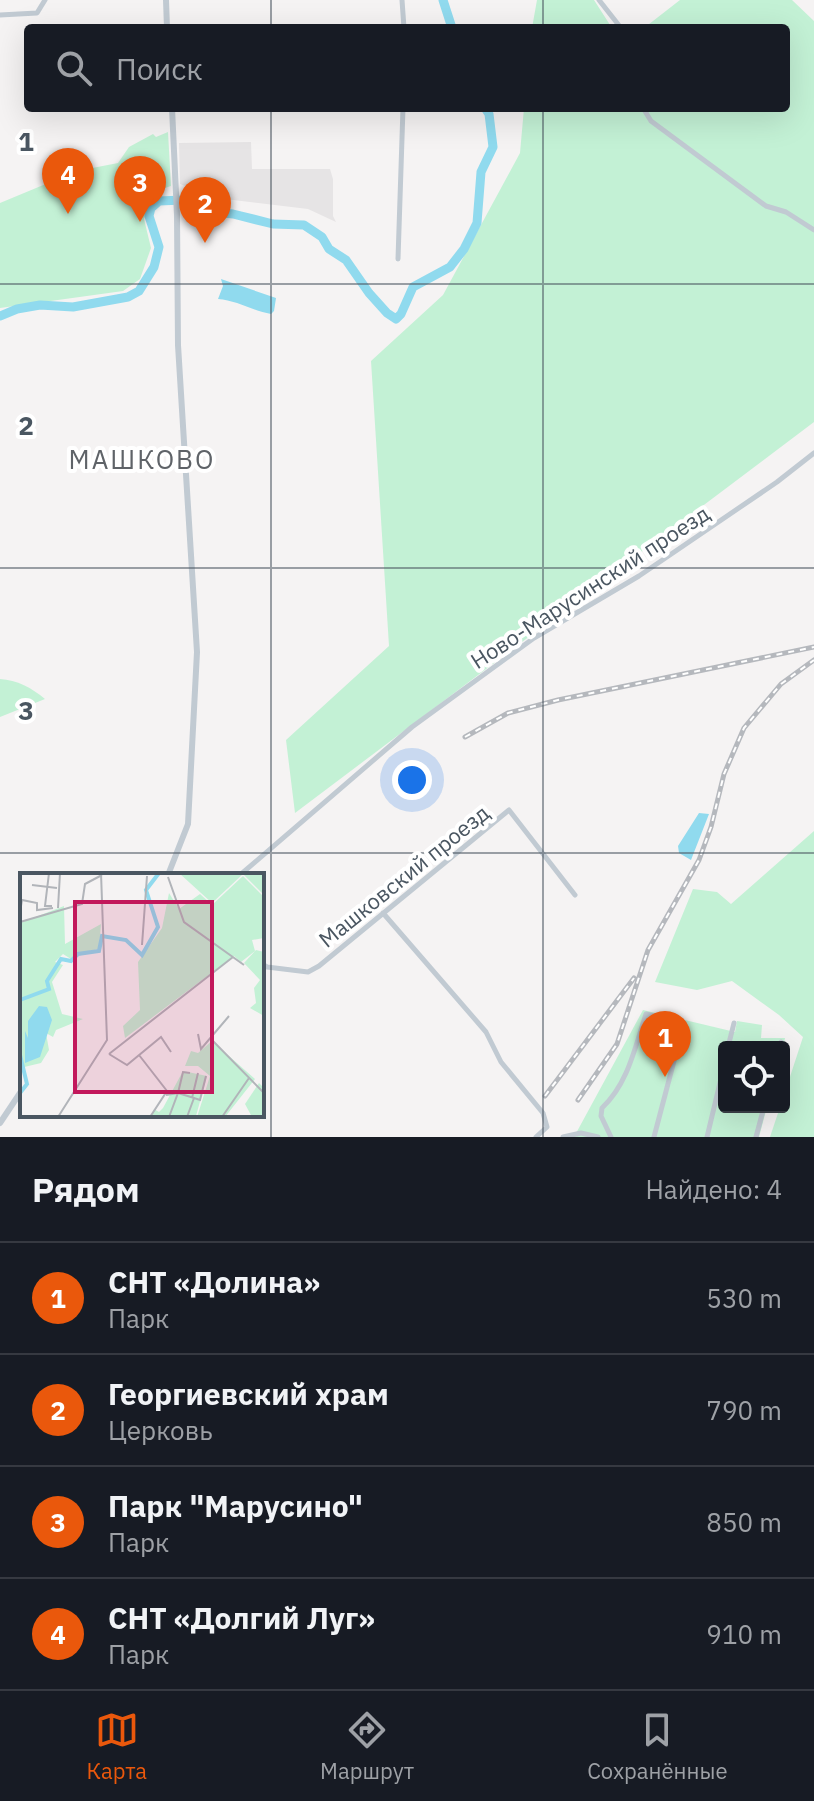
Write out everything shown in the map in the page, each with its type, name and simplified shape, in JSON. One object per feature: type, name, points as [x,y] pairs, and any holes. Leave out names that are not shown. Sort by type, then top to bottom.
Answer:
[{"type":"street","points":[[0,15],[37,13],[45,0]]},
{"type":"street","points":[[166,0],[167,24]]},
{"type":"street","points":[[402,0],[404,24]]},
{"type":"street","points":[[599,0],[618,24]]},
{"type":"street","points":[[169,873],[188,824],[197,652],[179,356],[172,112]]},
{"type":"street","points":[[398,259],[403,112]]},
{"type":"street","points":[[645,112],[651,121],[738,187],[766,206],[786,212],[814,230]]},
{"type":"street","name":"Ново-Марусинский проезд","points":[[242,873],[423,719],[534,638],[639,576],[814,453]]},
{"type":"street","name":"Машковский проезд","points":[[264,965],[308,972],[509,810],[575,895]]},
{"type":"street","points":[[383,913],[486,1032],[501,1062],[543,1113],[547,1127],[536,1137]]},
{"type":"street","points":[[611,1137],[601,1116],[602,1108],[625,1077],[646,1014],[684,1023],[654,1137]]},
{"type":"street","points":[[730,1041],[734,1023]]},
{"type":"street","points":[[707,1137],[718,1091]]},
{"type":"street","points":[[0,1123],[20,1093]]},
{"type":"street","points":[[756,1137],[762,1113]]},
{"type":"street","points":[[563,1137],[581,1133],[598,1137]]},
{"type":"shaded area","points":[[251,142],[252,169],[330,169],[336,222],[308,209],[217,198],[180,184],[179,143]]},
{"type":"green space","points":[[537,0],[594,0],[609,24],[533,24]]},
{"type":"green space","points":[[680,0],[792,0],[814,21],[814,422],[295,813],[286,740],[389,646],[371,361],[443,295],[520,153],[524,112],[790,112],[790,24],[649,24]]},
{"type":"green space","points":[[168,132],[171,186],[162,189],[148,202],[144,219],[151,248],[140,279],[123,291],[0,308],[0,203],[77,171],[118,163],[129,147],[153,134],[156,137]]},
{"type":"green space","points":[[0,679],[24,685],[45,699],[0,717]]},
{"type":"green space","points":[[814,831],[814,1137],[770,1137],[778,1113],[790,1113],[790,1077],[803,1037],[779,1015],[732,981],[697,990],[655,982],[693,889],[717,892],[731,904]]},
{"type":"green space","points":[[643,1010],[735,1032],[737,1021],[762,1025],[761,1038],[785,1038],[784,1041],[718,1041],[718,1113],[765,1113],[759,1137],[574,1137]]},
{"type":"water","points":[[221,279],[276,298],[274,311],[271,314],[218,299],[223,286]]},
{"type":"water","points":[[699,813],[709,814],[691,860],[679,853],[678,846]]},
{"type":"waterway","points":[[443,0],[451,24]]},
{"type":"waterway","points":[[0,316],[40,305],[73,307],[128,297],[139,291],[154,267],[159,247],[149,216],[151,208],[159,201],[183,200],[205,211],[273,224],[304,225],[322,237],[329,249],[346,260],[369,293],[396,319],[413,287],[450,267],[464,249],[477,223],[481,172],[493,147],[488,112]]},
{"type":"railway","points":[[465,737],[508,713],[558,700],[814,647]]},
{"type":"railway","points":[[578,1100],[617,1044],[648,950],[699,860],[724,774],[744,728],[781,684],[814,660]]},
{"type":"railway","points":[[545,1096],[634,978]]},
{"type":"place","name":"СНТ «Долгий Луг»","points":[[68,214]]},
{"type":"place","name":"Парк \"Марусино\"","points":[[140,222]]},
{"type":"place","name":"Георгиевский храм","points":[[205,243]]},
{"type":"place","name":"СНТ «Долина»","points":[[665,1077]]},
{"type":"district","name":"МАШКОВО","points":[[142,460]]}]
